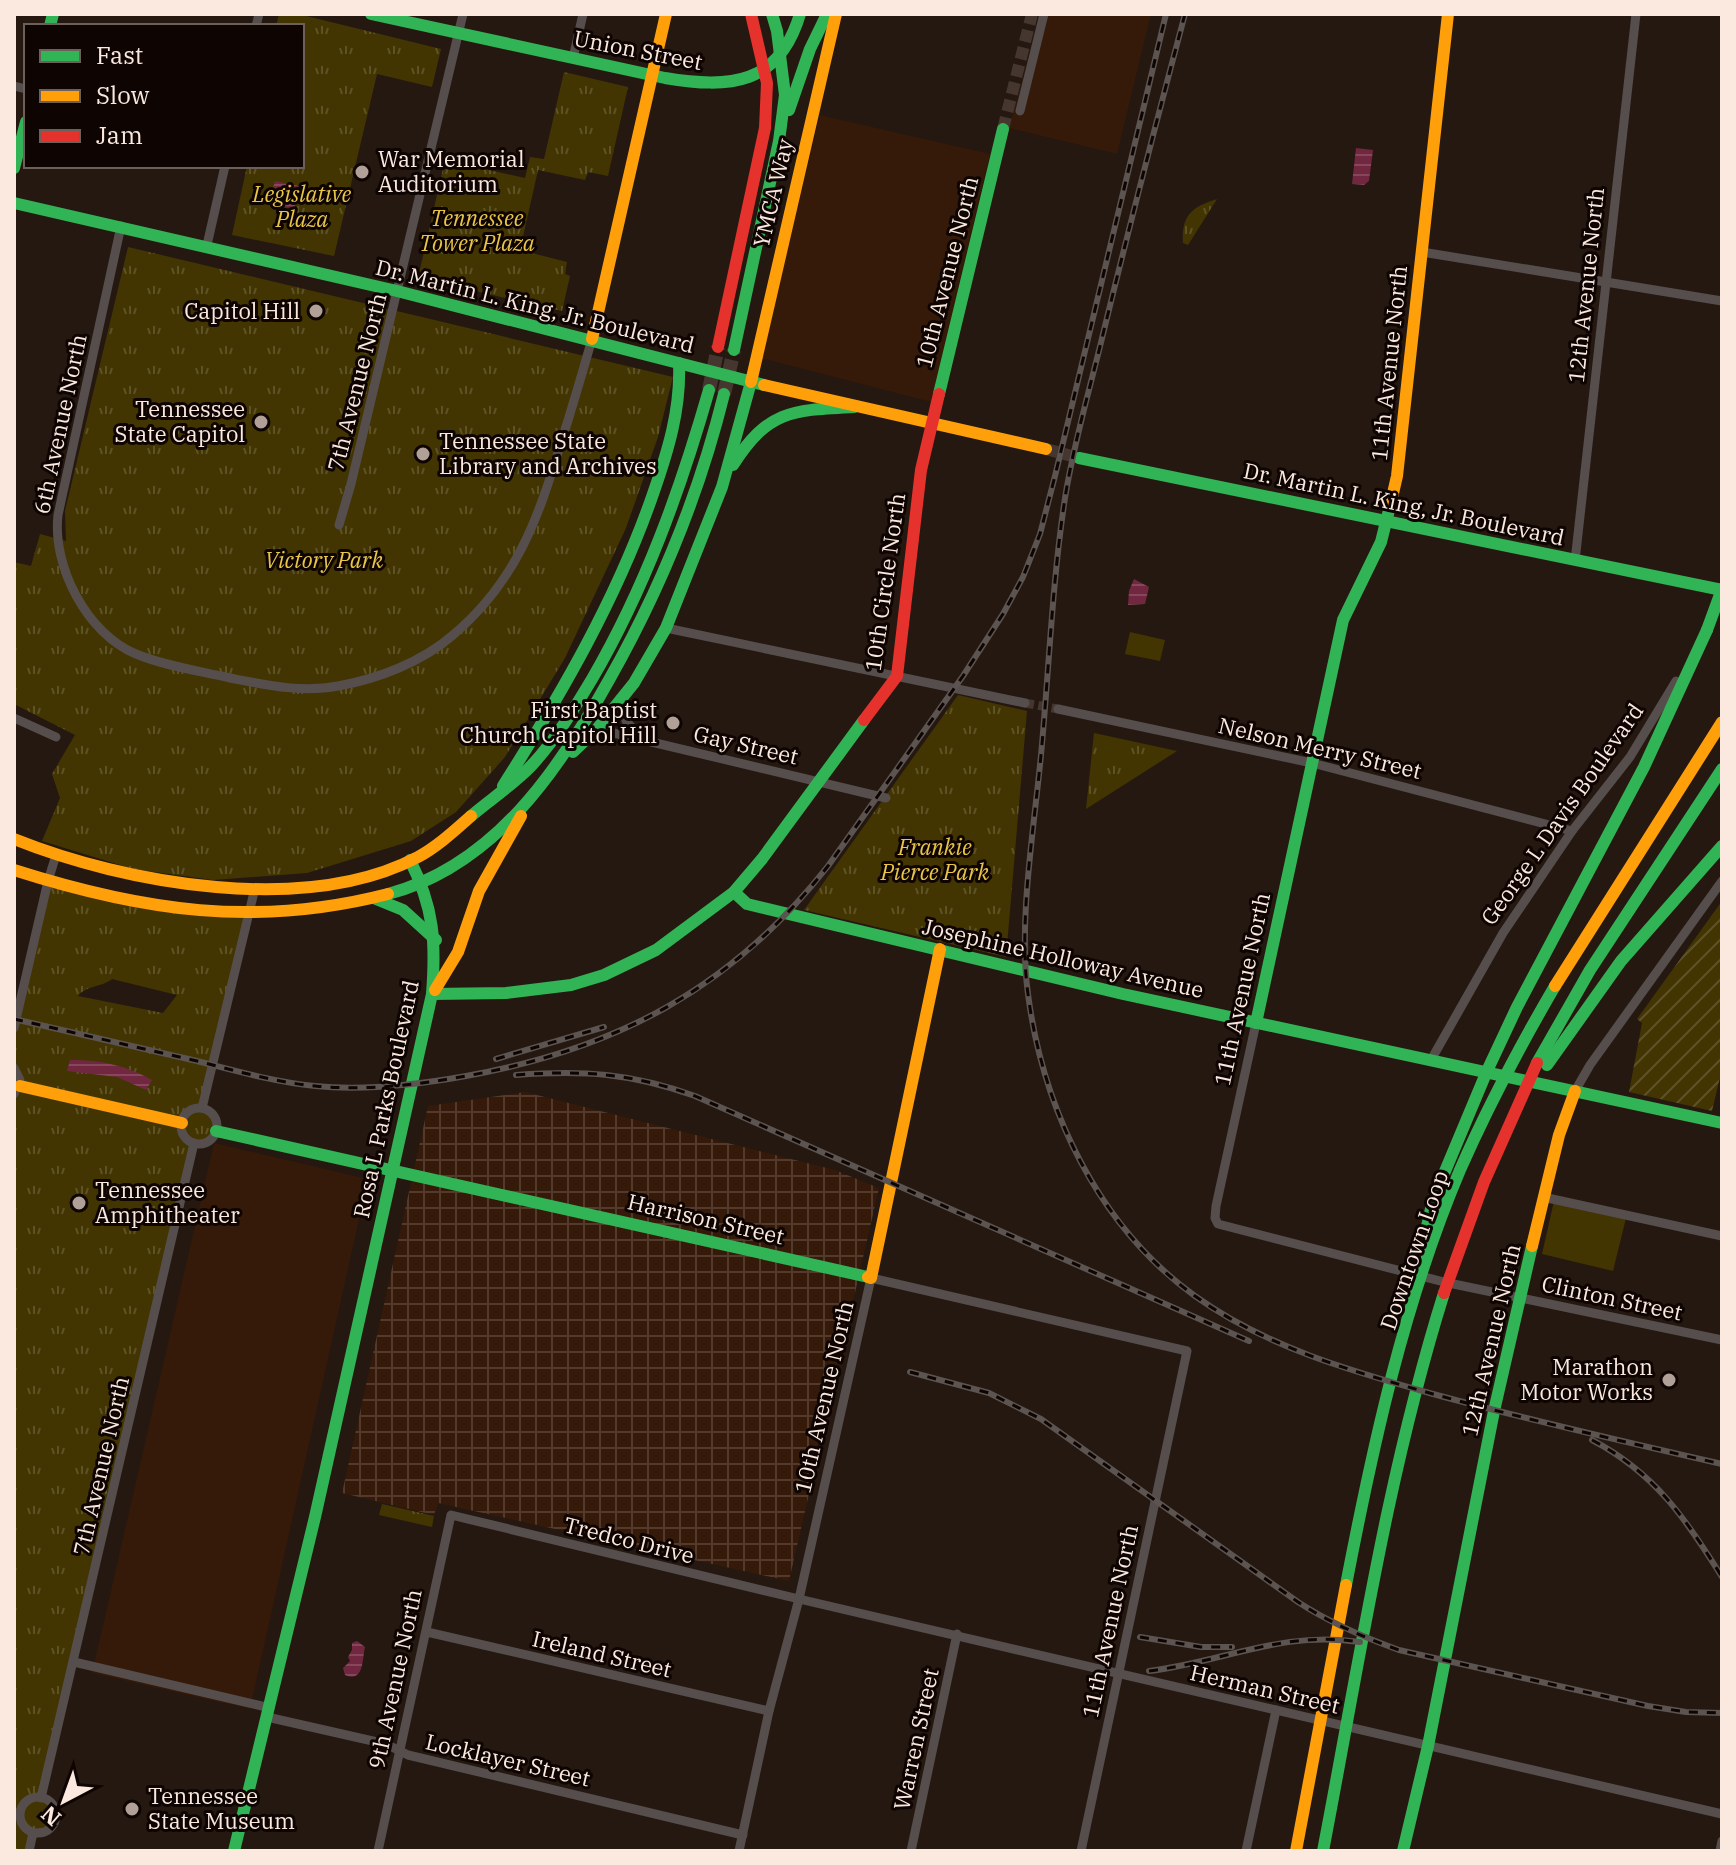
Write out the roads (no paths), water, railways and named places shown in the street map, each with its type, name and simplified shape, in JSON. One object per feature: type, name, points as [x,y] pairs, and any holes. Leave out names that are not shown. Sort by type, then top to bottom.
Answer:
[{"type":"main road","name":"Union Street","points":[[371,14],[691,84],[734,83],[753,76],[773,63],[790,43],[796,33],[800,14]]},
{"type":"main road","points":[[592,339],[666,14]]},
{"type":"main road","points":[[718,347],[765,128],[767,83],[751,14]]},
{"type":"main road","points":[[734,350],[779,141],[785,95],[772,14]]},
{"type":"main road","points":[[779,141],[803,65],[827,14]]},
{"type":"main road","name":"YMCA Way","points":[[746,381],[836,14]]},
{"type":"main road","name":"11th Avenue North","points":[[1256,1023],[1343,620],[1381,542],[1400,453],[1448,14]]},
{"type":"main road","name":"10th Avenue North","points":[[931,425],[1003,129]]},
{"type":"main road","points":[[14,168],[24,130]]},
{"type":"main road","name":"Dr. Martin L. King, Jr. Boulevard","points":[[14,203],[207,245],[592,339],[746,381],[1046,449]]},
{"type":"main road","points":[[497,795],[558,700],[625,567],[673,429],[681,397],[679,363]]},
{"type":"main road","points":[[722,487],[746,381]]},
{"type":"main road","points":[[14,839],[56,855],[148,879],[255,888],[305,887],[358,877],[410,860],[436,846],[524,773],[548,746],[579,701],[624,621],[675,504],[709,390]]},
{"type":"main road","points":[[556,769],[641,625],[687,520],[724,394]]},
{"type":"main road","points":[[14,870],[89,894],[136,903],[249,912],[317,911],[376,899],[422,884],[503,826],[597,729],[634,683],[666,628],[722,487],[743,448],[764,425],[781,414],[854,407]]},
{"type":"main road","name":"10th Circle North","points":[[432,994],[536,990],[571,985],[604,975],[656,950],[734,892],[897,676],[920,473],[931,425]]},
{"type":"main road","name":"Dr. Martin L. King, Jr. Boulevard","points":[[1079,458],[1722,590]]},
{"type":"main road","name":"George L Davis Boulevard","points":[[1707,630],[1722,590]]},
{"type":"main road","points":[[1429,1237],[1448,1160],[1505,1033],[1644,767],[1707,630]]},
{"type":"main road","name":"Downtown Loop","points":[[1296,1851],[1377,1438],[1429,1237],[1523,1040],[1598,912],[1722,722]]},
{"type":"main road","points":[[1557,1040],[1592,968],[1722,769]]},
{"type":"main road","points":[[432,994],[458,952],[484,881],[510,832],[541,785]]},
{"type":"main road","points":[[1557,1040],[1621,961],[1722,846]]},
{"type":"main road","points":[[410,860],[422,884]]},
{"type":"main road","name":"Rosa L Parks Boulevard","points":[[234,1851],[269,1712],[432,994],[436,940],[434,919],[422,884]]},
{"type":"main road","name":"Josephine Holloway Avenue","points":[[734,892],[747,904],[1256,1023],[1722,1123]]},
{"type":"main road","points":[[376,899],[403,910],[436,940]]},
{"type":"main road","name":"10th Avenue North","points":[[871,1278],[940,949]]},
{"type":"main road","name":"Downtown Loop","points":[[1323,1851],[1403,1441],[1430,1336],[1461,1242],[1504,1136],[1557,1040]]},
{"type":"main road","points":[[17,1090],[182,1123]]},
{"type":"main road","name":"12th Avenue North","points":[[1403,1851],[1428,1746],[1477,1491],[1543,1197],[1559,1135],[1575,1091]]},
{"type":"main road","name":"Harrison Street","points":[[216,1131],[871,1278]]},
{"type":"street","name":"7th Avenue North","points":[[339,525],[463,14]]},
{"type":"street","points":[[573,58],[583,14]]},
{"type":"street","points":[[1020,111],[1044,14]]},
{"type":"street","name":"12th Avenue North","points":[[1575,561],[1636,14]]},
{"type":"street","points":[[207,245],[225,168]]},
{"type":"street","name":"6th Avenue North","points":[[121,226],[60,506],[56,527],[58,549],[76,595],[101,629],[134,653],[202,672],[276,687],[303,689],[341,686],[406,665],[452,637],[492,596],[527,541],[545,495],[592,339]]},
{"type":"street","points":[[1422,252],[1722,301]]},
{"type":"street","points":[[666,628],[1025,703]]},
{"type":"street","name":"George L Davis Boulevard","points":[[1431,1060],[1500,937],[1572,831],[1630,757],[1707,630]]},
{"type":"street","points":[[622,698],[626,721],[646,743]]},
{"type":"street","name":"Nelson Merry Street","points":[[1058,709],[1312,763],[1572,831]]},
{"type":"street","points":[[14,718],[56,737]]},
{"type":"street","name":"Gay Street","points":[[597,729],[886,798]]},
{"type":"street","points":[[14,1028],[56,855]]},
{"type":"street","name":"12th Avenue North","points":[[1575,1091],[1590,1065],[1722,881]]},
{"type":"street","points":[[202,1108],[255,888]]},
{"type":"street","name":"11th Avenue North","points":[[1216,1222],[1216,1206],[1256,1023]]},
{"type":"street","points":[[14,1068],[19,1075],[17,1090]]},
{"type":"street","points":[[202,1108],[214,1117],[216,1131],[208,1141],[194,1143],[185,1136],[182,1123],[190,1111],[202,1108]]},
{"type":"street","name":"7th Avenue North","points":[[41,1798],[194,1143]]},
{"type":"street","points":[[1543,1197],[1722,1236]]},
{"type":"street","name":"Clinton Street","points":[[1216,1222],[1228,1228],[1444,1282],[1722,1340]]},
{"type":"street","name":"Harrison Street","points":[[871,1278],[1187,1351]]},
{"type":"street","name":"10th Avenue North","points":[[739,1851],[871,1278]]},
{"type":"street","name":"11th Avenue North","points":[[1081,1851],[1187,1351]]},
{"type":"street","name":"Tredco Drive","points":[[451,1515],[799,1599]]},
{"type":"street","name":"9th Avenue North","points":[[378,1851],[451,1515]]},
{"type":"street","name":"Herman Street","points":[[799,1599],[1722,1814]]},
{"type":"street","name":"Ireland Street","points":[[427,1632],[769,1711]]},
{"type":"street","name":"Warren Street","points":[[911,1851],[957,1634]]},
{"type":"street","name":"Locklayer Street","points":[[74,1662],[386,1744],[408,1755],[743,1835]]},
{"type":"street","points":[[1246,1851],[1276,1710]]},
{"type":"street","name":"7th Avenue North","points":[[41,1798],[52,1805],[56,1819],[46,1832],[33,1833],[23,1825],[20,1812],[29,1800],[41,1798]]},
{"type":"street","name":"7th Avenue North","points":[[29,1851],[33,1833]]},
{"type":"street","points":[[1720,1851],[1722,1841]]},
{"type":"tunnel","points":[[1003,129],[1032,14]]},
{"type":"tunnel","points":[[709,390],[718,347]]},
{"type":"tunnel","points":[[724,394],[734,350]]},
{"type":"tunnel","points":[[1046,449],[1079,458]]},
{"type":"tunnel","points":[[1025,703],[1058,709]]},
{"type":"railway","points":[[14,1019],[285,1082],[353,1088],[409,1084],[521,1064],[622,1030],[668,1007],[711,979],[752,946],[791,909],[828,866],[963,676],[1023,577],[1040,534],[1055,476],[1166,14]]},
{"type":"railway","points":[[1185,14],[1078,434],[1065,498],[1057,562],[1028,875],[1025,966],[1036,1037],[1062,1122],[1081,1163],[1104,1201],[1131,1236],[1161,1268],[1195,1296],[1251,1330],[1310,1356],[1402,1385],[1541,1422],[1722,1464]]},
{"type":"railway","points":[[496,1059],[604,1027]]},
{"type":"railway","points":[[516,1075],[607,1075],[649,1082],[695,1096],[1249,1341]]},
{"type":"railway","points":[[910,1372],[989,1393],[1041,1419],[1298,1602],[1360,1635],[1399,1650],[1648,1706],[1722,1713]]},
{"type":"railway","points":[[1592,1440],[1634,1467],[1667,1499],[1722,1577]]},
{"type":"railway","points":[[1140,1637],[1201,1647],[1232,1647]]},
{"type":"railway","points":[[1149,1671],[1305,1640],[1360,1642]]},
{"type":"place","name":"War Memorial Auditorium","points":[[362,172]]},
{"type":"place","name":"Capitol Hill","points":[[316,311]]},
{"type":"place","name":"Tennessee State Capitol","points":[[261,422]]},
{"type":"place","name":"Tennessee State Library and Archives","points":[[423,454]]},
{"type":"place","name":"First Baptist Church Capitol Hill","points":[[673,723]]},
{"type":"place","name":"Tennessee Amphitheater","points":[[79,1203]]},
{"type":"place","name":"Marathon Motor Works","points":[[1669,1380]]},
{"type":"place","name":"Tennessee State Museum","points":[[132,1809]]},
{"type":"park label","name":"Legislative Plaza","points":[[302,206]]},
{"type":"park label","name":"Tennessee Tower Plaza","points":[[477,230]]},
{"type":"park label","name":"Victory Park","points":[[324,560]]},
{"type":"park label","name":"Frankie Pierce Park","points":[[935,860]]}]
